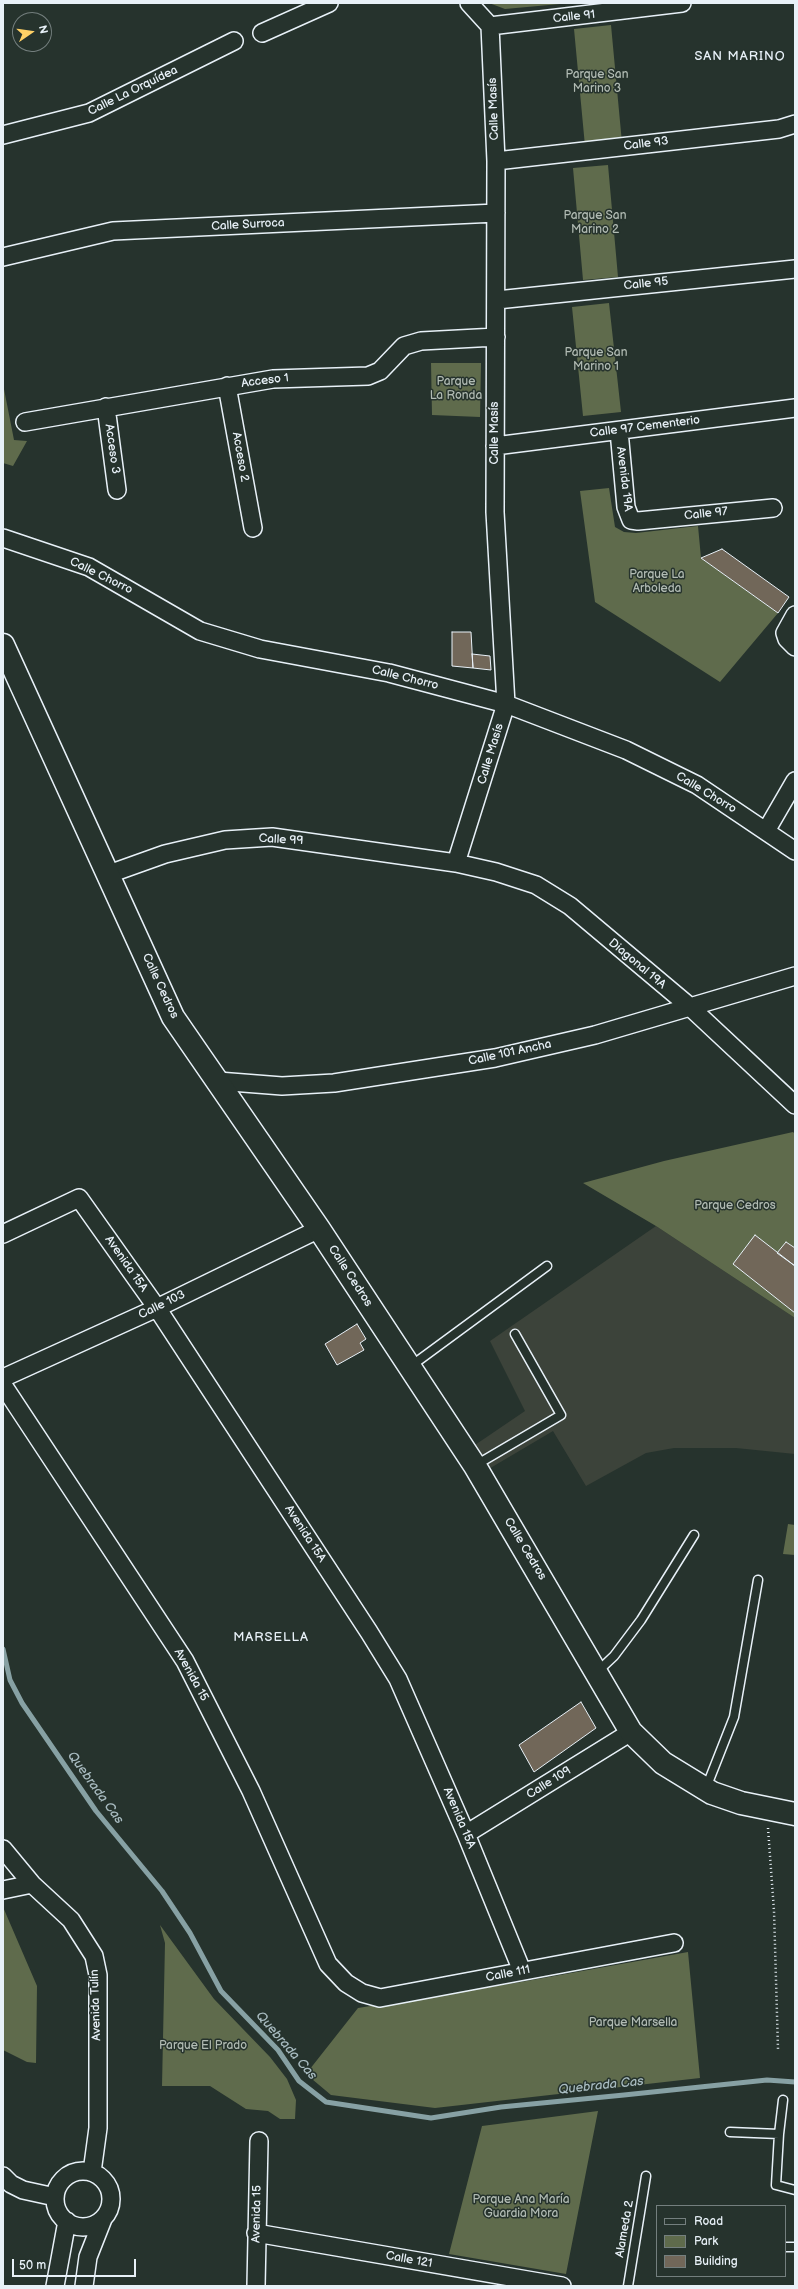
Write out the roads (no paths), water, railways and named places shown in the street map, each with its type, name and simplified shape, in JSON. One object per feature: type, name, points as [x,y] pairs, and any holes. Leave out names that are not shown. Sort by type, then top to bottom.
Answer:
[{"type":"street","points":[[262,33],[329,3]]},
{"type":"street","points":[[468,3],[490,26]]},
{"type":"street","name":"Calle 91","points":[[490,26],[682,3]]},
{"type":"street","name":"Calle Masís","points":[[456,863],[506,704],[495,512],[497,300],[496,162],[490,26]]},
{"type":"street","name":"Calle La Orquídea","points":[[3,136],[89,113],[234,41]]},
{"type":"street","name":"Calle 93","points":[[496,162],[771,130],[795,124]]},
{"type":"street","name":"Calle Surroca","points":[[3,257],[113,232],[496,213]]},
{"type":"street","name":"Calle 95","points":[[497,300],[795,268]]},
{"type":"street","name":"Acceso 1","points":[[25,422],[273,379],[368,376],[380,371],[404,346],[421,340],[496,337]]},
{"type":"street","name":"Acceso 2","points":[[227,386],[253,528]]},
{"type":"street","name":"Acceso 3","points":[[106,407],[117,490]]},
{"type":"street","name":"Calle 97 Cementerio","points":[[495,446],[795,408]]},
{"type":"street","name":"Avenida 19A","points":[[619,431],[627,511],[631,520],[638,521]]},
{"type":"street","name":"Calle 97","points":[[638,521],[773,508]]},
{"type":"street","name":"Calle Chorro","points":[[3,538],[89,567],[200,631],[260,649],[389,673],[506,704],[633,754],[697,785],[795,850]]},
{"type":"street","points":[[790,641],[787,627],[795,615]]},
{"type":"street","name":"Calle Cedros","points":[[3,645],[109,874],[172,1017],[218,1081],[319,1229],[475,1466],[631,1732],[663,1763],[705,1790],[741,1803],[795,1814]]},
{"type":"street","points":[[766,831],[795,781]]},
{"type":"street","name":"Calle 99","points":[[109,874],[165,854],[218,842],[272,837],[456,863]]},
{"type":"street","name":"Diagonal 19A","points":[[456,863],[496,872],[536,885],[570,906],[688,1006],[795,1105]]},
{"type":"street","name":"Calle 101 Ancha","points":[[218,1081],[282,1086],[334,1083],[495,1058],[595,1036],[688,1006],[795,976]]},
{"type":"street","name":"Avenida 15A","points":[[3,1234],[79,1198],[157,1308],[369,1632],[398,1679],[466,1834],[522,1971]]},
{"type":"street","name":"Calle 103","points":[[3,1378],[157,1308],[319,1229]]},
{"type":"street","name":"Avenida 15","points":[[3,1385],[185,1661],[251,1791],[328,1964],[346,1982]]},
{"type":"street","name":"Calle 109","points":[[466,1834],[631,1732]]},
{"type":"street","name":"Avenida Tulín","points":[[3,1849],[32,1884],[71,1920],[94,1956],[98,1975],[98,2128],[92,2172]]},
{"type":"street","points":[[3,1890],[32,1884]]},
{"type":"street","name":"Calle 111","points":[[346,1982],[362,1993],[380,1998],[674,1943]]},
{"type":"street","name":"Avenida 15","points":[[256,2286],[259,2141]]},
{"type":"street","points":[[84,2286],[88,2257],[111,2202],[110,2192],[104,2180],[92,2172],[84,2170],[67,2175],[61,2181],[55,2197],[60,2215],[67,2221],[82,2227],[89,2226],[103,2219]]},
{"type":"street","points":[[3,2176],[11,2184],[23,2190],[55,2197]]},
{"type":"street","points":[[55,2286],[67,2221]]},
{"type":"street","name":"Calle 121","points":[[256,2233],[510,2282],[562,2286]]},
{"type":"lane","points":[[410,1367],[547,1266]]},
{"type":"lane","points":[[475,1466],[561,1415],[515,1334]]},
{"type":"lane","points":[[597,1672],[614,1656],[636,1626],[694,1535]]},
{"type":"lane","points":[[705,1790],[734,1717],[758,1580]]},
{"type":"lane","points":[[783,2100],[776,2185],[795,2190]]},
{"type":"lane","points":[[730,2132],[780,2134]]},
{"type":"lane","name":"Alameda 2","points":[[628,2286],[646,2176]]},
{"type":"waterway","name":"Quebrada Cas","points":[[3,1649],[10,1680],[22,1703],[96,1811],[162,1891],[190,1933],[221,1991],[278,2050],[299,2081],[326,2102],[431,2118],[501,2107],[767,2080],[795,2082]]},
{"type":"district","name":"SAN MARINO","points":[[740,57]]},
{"type":"district","name":"MARSELLA","points":[[271,1638]]},
{"type":"park label","name":"Parque San Marino 3","points":[[597,82]]},
{"type":"park label","name":"Parque San Marino 2","points":[[595,223]]},
{"type":"park label","name":"Parque San Marino 1","points":[[596,360]]},
{"type":"park label","name":"Parque La Ronda","points":[[456,389]]},
{"type":"park label","name":"Parque La Arboleda","points":[[657,582]]},
{"type":"park label","name":"Parque Cedros","points":[[735,1206]]},
{"type":"park label","name":"Parque Marsella","points":[[633,2023]]},
{"type":"park label","name":"Parque El Prado","points":[[203,2046]]},
{"type":"park label","name":"Parque Ana María Guardia Mora","points":[[521,2207]]}]
